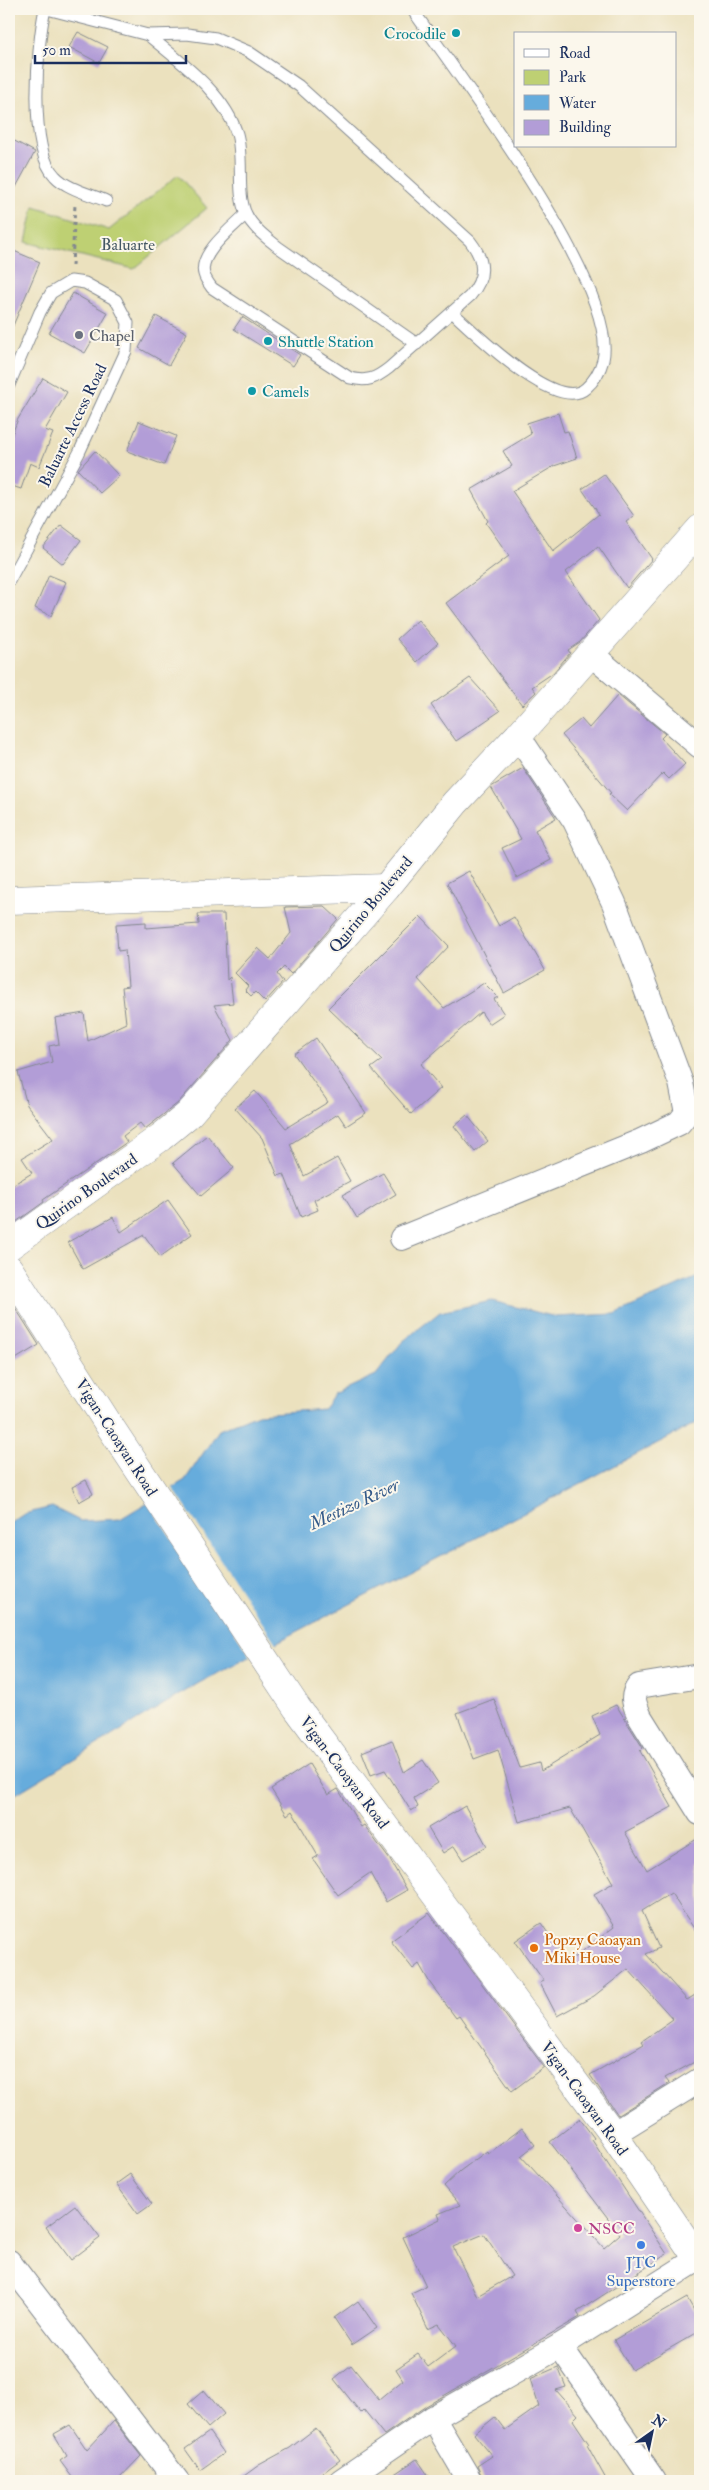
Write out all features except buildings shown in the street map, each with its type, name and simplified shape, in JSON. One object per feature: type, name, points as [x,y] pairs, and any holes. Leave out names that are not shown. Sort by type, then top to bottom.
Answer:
[{"type":"main road","name":"Quirino Boulevard","points":[[9,1246],[161,1138],[189,1114],[386,888],[454,803],[518,736],[700,529]]},
{"type":"main road","points":[[9,900],[386,888]]},
{"type":"main road","name":"Vigan-Caoayan Road","points":[[9,1269],[111,1428],[298,1708],[613,2134],[699,2258]]},
{"type":"street","points":[[591,654],[700,746]]},
{"type":"street","points":[[402,1238],[641,1141],[679,1123],[687,1113],[681,1083],[614,903],[575,821],[518,736]]},
{"type":"street","points":[[700,1676],[639,1686],[634,1692],[633,1702],[640,1717],[700,1813]]},
{"type":"street","points":[[613,2134],[700,2080]]},
{"type":"street","points":[[341,2481],[433,2418],[560,2346],[699,2258]]},
{"type":"street","points":[[9,2262],[170,2479]]},
{"type":"street","points":[[560,2346],[654,2481]]},
{"type":"street","points":[[433,2418],[470,2481]]},
{"type":"lane","points":[[106,201],[76,189],[56,177],[45,164],[39,125],[36,72],[39,36],[46,9],[148,35],[188,34],[216,38],[249,52],[299,86],[470,241],[479,252],[482,275],[478,287],[417,344],[377,378],[364,381],[350,378],[212,288],[204,273],[204,260],[211,249],[246,214]]},
{"type":"lane","points":[[412,9],[549,208],[596,302],[603,336],[604,359],[596,379],[583,391],[568,394],[527,376],[452,312]]},
{"type":"lane","points":[[148,35],[202,82],[223,108],[236,133],[241,159],[242,190],[246,214],[258,230],[278,247],[417,344]]},
{"type":"lane","points":[[9,385],[40,312],[52,293],[71,281]]},
{"type":"lane","name":"Baluarte Access Road","points":[[9,581],[79,453],[126,351],[128,322],[116,300],[85,283],[71,281]]},
{"type":"path","points":[[71,281],[76,189]]},
{"type":"green space","name":"Baluarte","points":[[178,175],[207,208],[134,269],[26,242],[34,206],[109,230]]},
{"type":"water","name":"Mestizo River","points":[[700,1276],[700,1421],[199,1683],[9,1798],[9,1524],[24,1514],[52,1507],[80,1521],[120,1519],[185,1480],[219,1430],[258,1414],[324,1409],[334,1394],[376,1375],[402,1342],[440,1312],[492,1301],[556,1317],[615,1314]]},
{"type":"pier","points":[[171,1485],[277,1645],[252,1658],[146,1500]]},
{"type":"place","name":"Crocodile","points":[[456,33]]},
{"type":"place","name":"Chapel","points":[[79,335]]},
{"type":"place","name":"Shuttle Station","points":[[268,341]]},
{"type":"place","name":"Camels","points":[[252,391]]},
{"type":"place","name":"Popzy Caoayan Miki House","points":[[534,1948]]},
{"type":"place","name":"NSCC","points":[[578,2228]]},
{"type":"place","name":"JTC Superstore","points":[[641,2245]]}]
